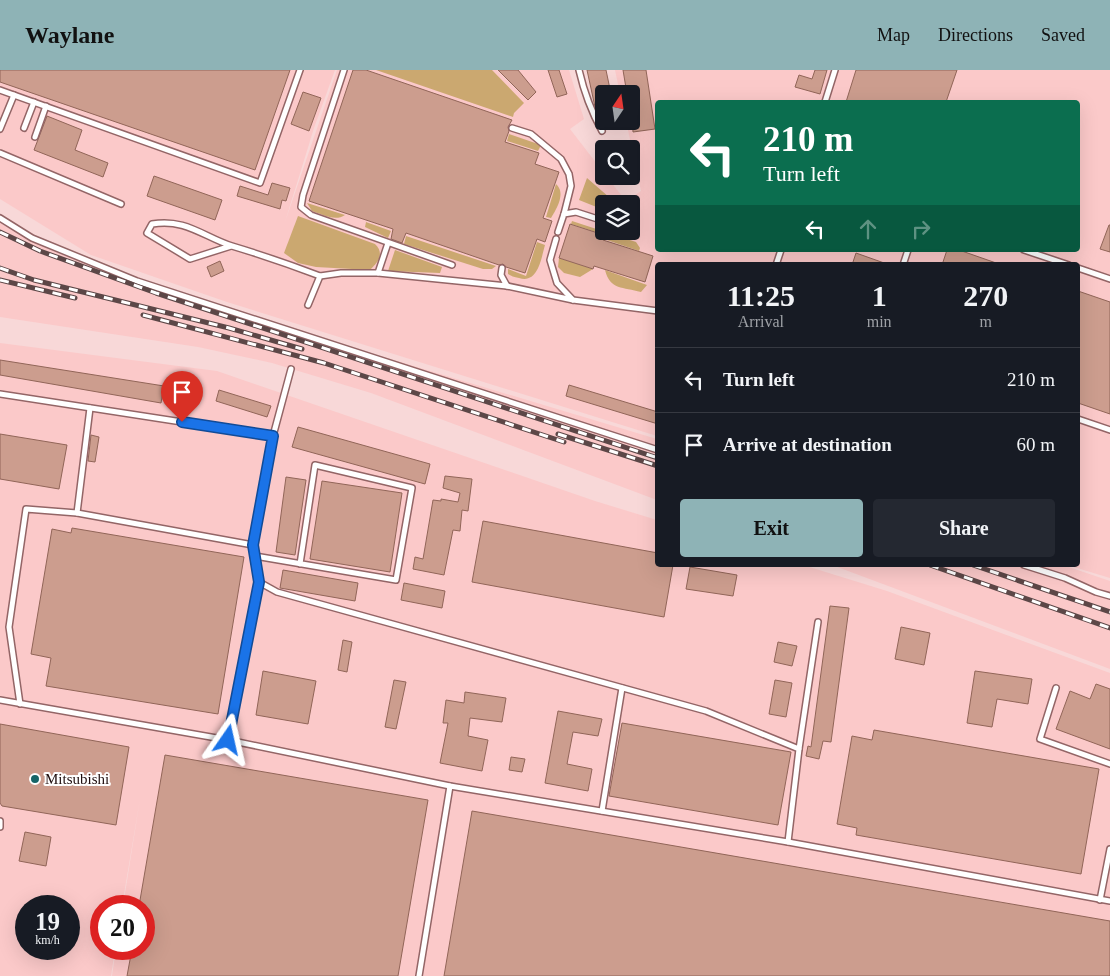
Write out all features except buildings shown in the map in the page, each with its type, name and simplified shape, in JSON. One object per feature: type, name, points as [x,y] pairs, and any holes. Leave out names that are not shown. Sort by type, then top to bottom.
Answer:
[{"type":"lane","points":[[0,90],[260,183],[300,70]]},
{"type":"lane","points":[[344,70],[303,194],[301,207],[311,216],[452,264]]},
{"type":"lane","points":[[579,70],[584,93],[602,131]]},
{"type":"lane","points":[[826,100],[835,70]]},
{"type":"lane","points":[[0,129],[14,95]]},
{"type":"lane","points":[[24,128],[34,102]]},
{"type":"lane","points":[[35,137],[46,106]]},
{"type":"lane","points":[[512,128],[531,134],[561,159],[569,174],[571,186],[558,232]]},
{"type":"lane","points":[[0,153],[121,204]]},
{"type":"lane","points":[[564,214],[576,212],[595,218]]},
{"type":"lane","points":[[0,218],[32,238],[137,281],[655,449]]},
{"type":"lane","points":[[232,246],[190,259],[147,234],[152,224],[167,222],[194,229],[232,246],[320,276],[341,273],[378,273],[507,286],[573,300],[655,312]]},
{"type":"lane","points":[[556,239],[550,260],[557,283],[573,300]]},
{"type":"lane","points":[[378,273],[388,243]]},
{"type":"lane","points":[[1030,252],[1060,262]]},
{"type":"lane","points":[[502,268],[500,275],[507,286]]},
{"type":"lane","points":[[1080,269],[1110,279]]},
{"type":"lane","points":[[308,305],[320,276]]},
{"type":"lane","points":[[228,740],[259,582],[253,545],[273,436],[290,369]]},
{"type":"lane","points":[[0,394],[273,436]]},
{"type":"lane","points":[[77,514],[90,408]]},
{"type":"lane","points":[[1080,420],[1110,430]]},
{"type":"lane","points":[[255,556],[300,564],[396,580],[412,488],[315,465],[300,564]]},
{"type":"lane","points":[[20,704],[9,627],[26,509],[77,514],[253,545]]},
{"type":"lane","points":[[1030,567],[1065,578],[1110,596]]},
{"type":"lane","points":[[259,582],[276,592],[706,711],[799,749]]},
{"type":"lane","points":[[1096,592],[1110,601]]},
{"type":"lane","points":[[788,842],[799,749],[818,622]]},
{"type":"lane","points":[[602,811],[622,688]]},
{"type":"lane","points":[[1056,688],[1040,739],[1110,764]]},
{"type":"lane","points":[[0,700],[228,740],[450,786],[788,842],[1110,901]]},
{"type":"lane","points":[[419,976],[450,786]]},
{"type":"lane","points":[[0,821],[0,828]]},
{"type":"lane","points":[[1100,900],[1110,849]]},
{"type":"shaded area","points":[[0,70],[335,70],[314,128],[285,222],[337,70],[497,70],[522,95],[499,70],[569,70],[584,119],[570,129],[595,161],[595,185],[613,185],[621,195],[595,195],[595,240],[640,240],[640,195],[635,195],[641,191],[640,140],[630,140],[628,130],[640,130],[640,85],[618,85],[615,70],[1110,70],[1110,578],[1074,567],[1080,567],[1080,262],[655,262],[655,435],[227,302],[91,255],[0,199]]},
{"type":"shaded area","points":[[376,70],[492,70],[524,103],[514,113],[513,117]]},
{"type":"shaded area","points":[[509,134],[541,145],[538,151],[507,141]]},
{"type":"shaded area","points":[[587,178],[607,195],[595,195],[595,206],[579,200]]},
{"type":"shaded area","points":[[556,184],[560,192],[560,201],[551,218],[546,217]]},
{"type":"shaded area","points":[[307,203],[345,215],[333,218],[312,211]]},
{"type":"shaded area","points":[[298,216],[375,244],[380,251],[378,261],[370,270],[316,267],[298,263],[284,253]]},
{"type":"shaded area","points":[[572,221],[595,229],[595,232],[571,224]]},
{"type":"shaded area","points":[[366,222],[391,231],[388,238],[365,227]]},
{"type":"shaded area","points":[[0,223],[32,242],[137,283],[655,438],[655,499],[371,393],[272,363],[198,347],[0,317]]},
{"type":"shaded area","points":[[406,236],[496,266],[492,269],[483,269],[404,244]]},
{"type":"shaded area","points":[[607,240],[630,240],[636,242],[640,248],[639,251]]},
{"type":"shaded area","points":[[537,242],[545,245],[535,274],[525,279],[508,274],[508,269],[526,276]]},
{"type":"shaded area","points":[[395,250],[442,267],[440,273],[388,271]]},
{"type":"shaded area","points":[[559,258],[593,269],[580,277],[564,273],[558,267]]},
{"type":"shaded area","points":[[605,270],[647,285],[641,292],[618,287],[610,281]]},
{"type":"shaded area","points":[[0,343],[217,371],[595,501],[655,519],[655,567],[809,567],[887,591],[1110,673],[1110,976],[112,976],[114,960],[155,960],[155,895],[125,895],[140,799],[124,895],[90,895],[90,960],[113,960],[111,976],[0,976]]},
{"type":"shaded area","points":[[837,567],[1069,567],[1110,581],[1110,669]]},
{"type":"railway","points":[[0,232],[40,251],[156,293],[655,457]]},
{"type":"railway","points":[[0,268],[34,280],[229,328],[302,349]]},
{"type":"railway","points":[[0,280],[75,298]]},
{"type":"railway","points":[[143,315],[324,363],[564,442]]},
{"type":"railway","points":[[558,434],[655,465]]},
{"type":"railway","points":[[936,567],[1110,628]]},
{"type":"railway","points":[[979,567],[1110,612]]},
{"type":"place","name":"Mitsubishi","points":[[35,779]]},
{"type":"route","points":[[182,422],[273,436],[253,545],[259,582],[228,740]]}]
